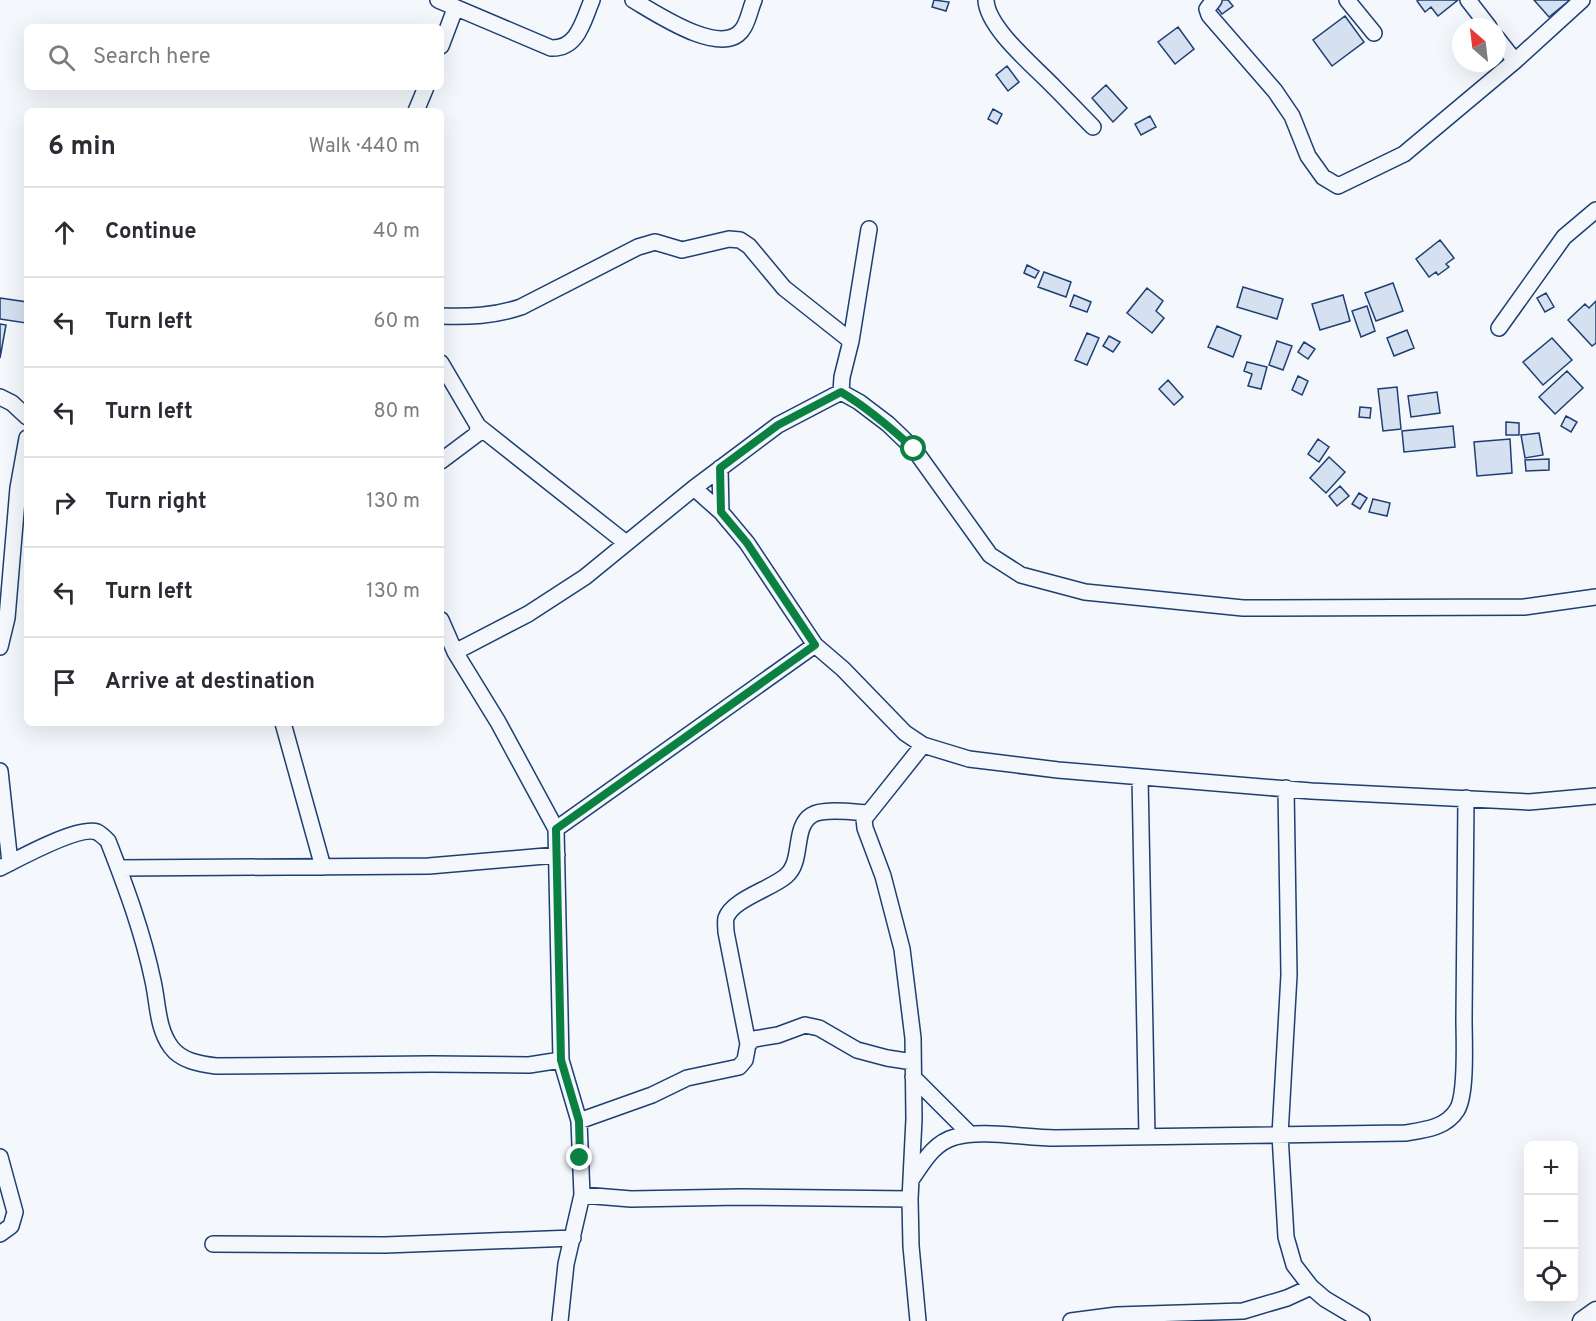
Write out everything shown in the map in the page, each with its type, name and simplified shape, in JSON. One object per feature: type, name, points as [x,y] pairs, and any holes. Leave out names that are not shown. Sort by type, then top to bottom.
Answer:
[{"type":"street","points":[[438,0],[551,48],[562,49],[577,36],[592,0]]},
{"type":"street","points":[[633,0],[673,24],[713,39],[730,38],[741,31],[754,0]]},
{"type":"street","points":[[986,0],[990,15],[1028,63],[1053,85],[1093,128]]},
{"type":"street","points":[[1214,0],[1207,9],[1209,15],[1275,91],[1292,116],[1308,156],[1323,177],[1338,186],[1404,154],[1515,61],[1582,0]]},
{"type":"street","points":[[1347,0],[1374,33]]},
{"type":"street","points":[[1468,0],[1482,18]]},
{"type":"street","points":[[444,38],[455,9]]},
{"type":"street","points":[[1506,50],[1515,61]]},
{"type":"street","points":[[417,108],[425,90]]},
{"type":"street","points":[[1499,328],[1564,237],[1596,210]]},
{"type":"street","points":[[841,392],[869,229]]},
{"type":"street","points":[[444,316],[469,317],[501,314],[655,242],[682,250],[729,238],[740,240],[749,246],[784,288],[850,341]]},
{"type":"street","points":[[444,368],[478,426],[626,543]]},
{"type":"street","points":[[455,652],[528,614],[585,577],[694,488],[778,425],[841,392]]},
{"type":"street","points":[[841,392],[859,402],[888,424],[914,449],[990,555],[1020,575],[1031,578],[1085,592],[1243,608],[1524,607],[1596,597]]},
{"type":"street","points":[[0,397],[12,403],[24,414]]},
{"type":"street","points":[[444,459],[477,434],[478,426]]},
{"type":"street","points":[[0,647],[7,618],[18,489],[24,455]]},
{"type":"street","points":[[720,468],[721,512]]},
{"type":"street","points":[[694,488],[721,512],[747,543],[815,645],[843,669],[905,733],[923,746],[969,759],[1058,771],[1286,788],[1530,802],[1596,796]]},
{"type":"street","points":[[444,627],[455,652],[498,722],[556,829],[561,1060],[579,1121],[582,1195],[566,1264],[560,1321]]},
{"type":"street","points":[[556,829],[815,645]]},
{"type":"street","points":[[284,726],[323,867]]},
{"type":"street","points":[[918,1321],[911,1246],[910,1199],[914,1119],[913,1038],[902,950],[883,876],[865,828],[864,819],[923,746]]},
{"type":"street","points":[[0,771],[5,866],[68,836],[84,832],[96,831],[108,842],[127,887],[153,981],[165,1036],[172,1048],[184,1058],[216,1066],[529,1065],[548,1064],[561,1060]]},
{"type":"street","points":[[1140,777],[1147,1137]]},
{"type":"street","points":[[1286,788],[1289,975],[1280,1135],[1286,1236],[1294,1265],[1311,1287],[1325,1299],[1362,1321]]},
{"type":"street","points":[[911,1180],[929,1153],[940,1144],[969,1133],[1051,1138],[1405,1133],[1430,1129],[1445,1123],[1454,1116],[1459,1107],[1464,1062],[1466,798]]},
{"type":"street","points":[[579,1121],[652,1095],[687,1078],[739,1066],[746,1060],[748,1044],[726,932],[726,918],[735,907],[786,876],[794,866],[804,823],[811,815],[820,811],[867,813]]},
{"type":"street","points":[[119,868],[429,866],[557,855]]},
{"type":"street","points":[[748,1044],[754,1039],[778,1035],[806,1025],[819,1028],[857,1050],[887,1058],[913,1069],[969,1133]]},
{"type":"street","points":[[0,1157],[15,1212],[11,1226],[0,1233]]},
{"type":"street","points":[[582,1195],[631,1199],[741,1197],[910,1199]]},
{"type":"street","points":[[213,1244],[385,1245],[573,1238]]},
{"type":"street","points":[[1071,1321],[1117,1315],[1243,1311],[1287,1298],[1311,1287]]},
{"type":"street","points":[[1582,1321],[1596,1311]]},
{"type":"building","points":[[934,0],[949,2],[946,11],[932,7]]},
{"type":"building","points":[[1221,0],[1228,0],[1233,6],[1222,14],[1215,5]]},
{"type":"building","points":[[1458,0],[1438,16],[1431,7],[1425,12],[1417,1]]},
{"type":"building","points":[[1534,0],[1570,0],[1549,17]]},
{"type":"building","points":[[1345,16],[1364,42],[1332,66],[1313,40]]},
{"type":"building","points":[[1178,27],[1194,49],[1175,64],[1158,42]]},
{"type":"building","points":[[1007,66],[1019,82],[1008,91],[996,75]]},
{"type":"building","points":[[1106,85],[1127,108],[1113,122],[1092,98]]},
{"type":"building","points":[[993,109],[1002,114],[997,124],[988,119]]},
{"type":"building","points":[[1150,116],[1156,127],[1141,135],[1135,124]]},
{"type":"building","points":[[1440,240],[1454,258],[1446,264],[1449,267],[1438,275],[1436,272],[1429,277],[1416,259]]},
{"type":"building","points":[[1027,265],[1039,271],[1035,278],[1024,273]]},
{"type":"building","points":[[1044,272],[1071,282],[1066,297],[1038,287]]},
{"type":"building","points":[[1393,283],[1403,311],[1376,321],[1365,293]]},
{"type":"building","points":[[1243,287],[1283,299],[1277,319],[1237,307]]},
{"type":"building","points":[[1147,288],[1163,301],[1156,311],[1164,318],[1152,333],[1127,313]]},
{"type":"building","points":[[1546,293],[1554,307],[1545,312],[1537,298]]},
{"type":"building","points":[[1074,295],[1091,302],[1087,312],[1070,306]]},
{"type":"building","points":[[1343,295],[1350,321],[1320,330],[1312,304]]},
{"type":"building","points":[[0,298],[24,302],[24,323],[0,319]]},
{"type":"building","points":[[1596,301],[1596,343],[1592,346],[1568,320],[1585,304],[1589,308]]},
{"type":"building","points":[[1367,306],[1375,331],[1361,337],[1352,311]]},
{"type":"building","points":[[0,324],[6,325],[0,358]]},
{"type":"building","points":[[1217,326],[1241,336],[1233,357],[1208,347]]},
{"type":"building","points":[[1407,330],[1414,348],[1394,356],[1387,338]]},
{"type":"building","points":[[1087,333],[1099,338],[1087,365],[1075,360]]},
{"type":"building","points":[[1109,336],[1120,342],[1113,352],[1103,346]]},
{"type":"building","points":[[1552,338],[1572,360],[1543,385],[1523,362]]},
{"type":"building","points":[[1277,341],[1292,346],[1283,370],[1269,365]]},
{"type":"building","points":[[1304,342],[1315,349],[1308,359],[1298,352]]},
{"type":"building","points":[[1247,362],[1267,367],[1261,389],[1248,386],[1252,374],[1244,371]]},
{"type":"building","points":[[1567,371],[1583,388],[1555,414],[1539,397]]},
{"type":"building","points":[[1298,376],[1308,381],[1302,395],[1292,390]]},
{"type":"building","points":[[1168,380],[1183,397],[1174,405],[1159,389]]},
{"type":"building","points":[[1397,387],[1401,429],[1383,431],[1378,389]]},
{"type":"building","points":[[1437,392],[1440,413],[1411,417],[1408,396]]},
{"type":"building","points":[[1360,407],[1371,408],[1370,418],[1359,417]]},
{"type":"building","points":[[1566,416],[1577,422],[1571,432],[1561,426]]},
{"type":"building","points":[[1506,422],[1519,423],[1519,435],[1506,435]]},
{"type":"building","points":[[1453,426],[1455,447],[1404,452],[1402,431]]},
{"type":"building","points":[[1539,433],[1543,455],[1525,458],[1521,435]]},
{"type":"building","points":[[1318,439],[1329,447],[1319,462],[1308,454]]},
{"type":"building","points":[[1510,439],[1512,473],[1477,476],[1474,442]]},
{"type":"building","points":[[1329,457],[1345,472],[1326,493],[1310,478]]},
{"type":"building","points":[[1549,459],[1549,470],[1526,471],[1525,460]]},
{"type":"building","points":[[1340,486],[1349,496],[1337,506],[1329,496]]},
{"type":"building","points":[[1359,493],[1367,498],[1360,509],[1352,504]]},
{"type":"building","points":[[1373,499],[1390,503],[1387,516],[1369,512]]},
{"type":"route","points":[[580,1158],[579,1121],[561,1060],[556,829],[815,645],[764,567],[721,512],[720,468],[778,425],[841,392],[859,402],[888,424],[914,449]]}]
